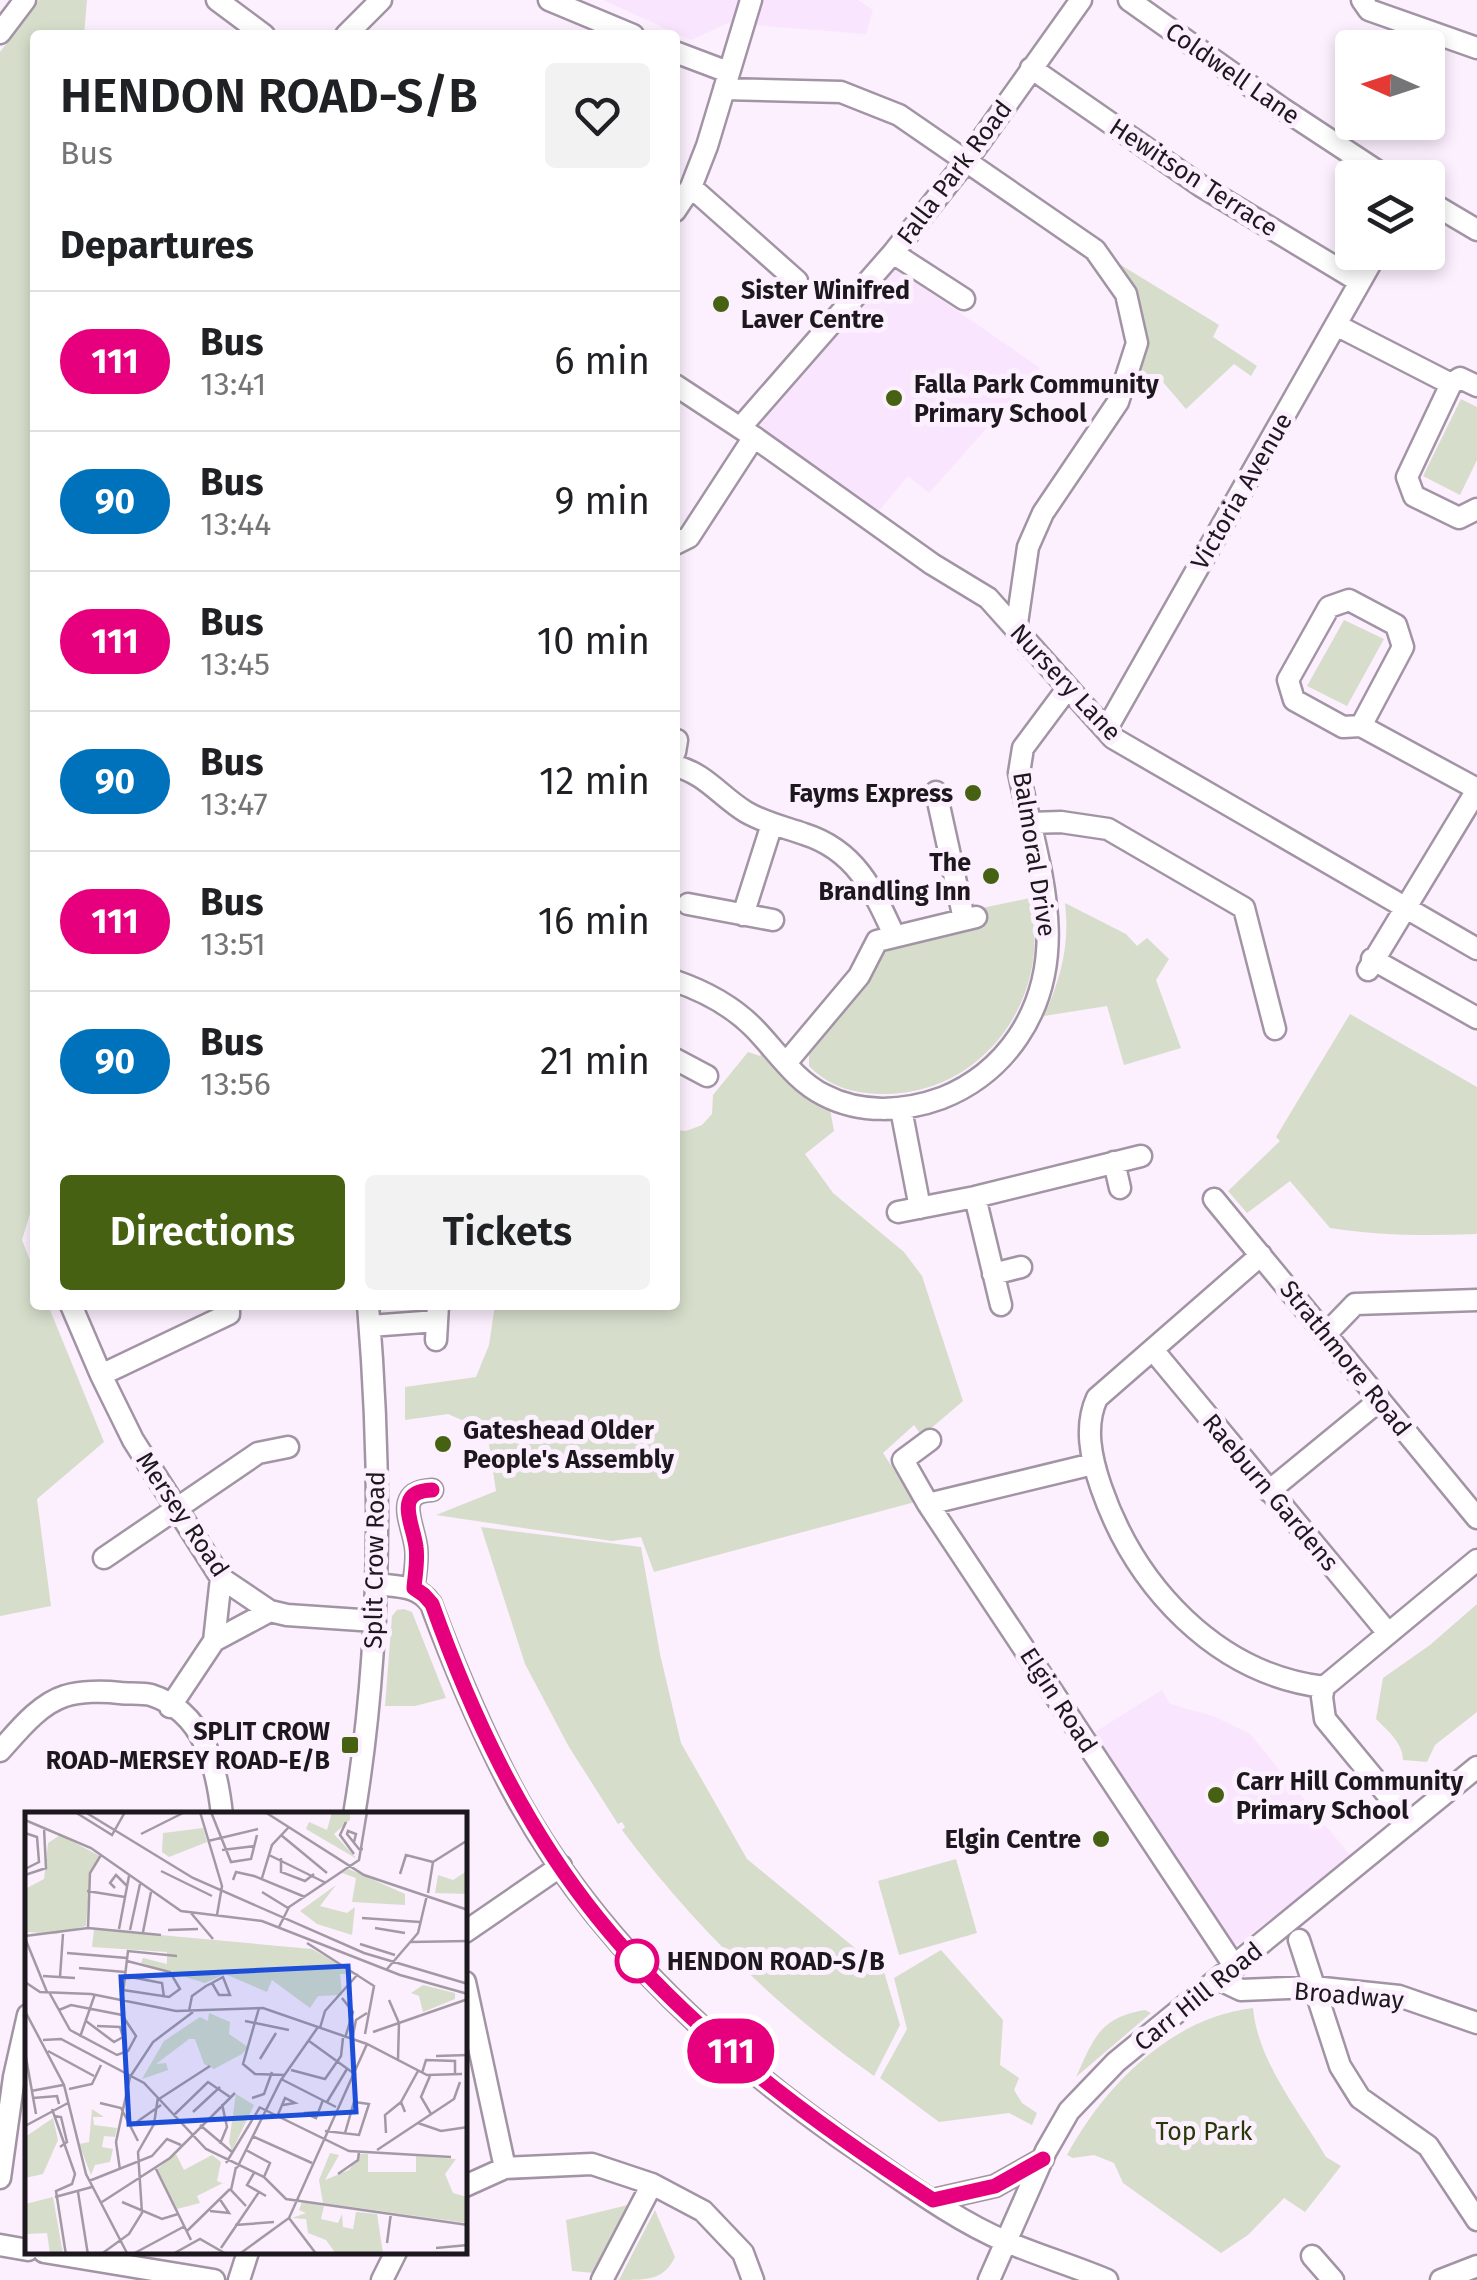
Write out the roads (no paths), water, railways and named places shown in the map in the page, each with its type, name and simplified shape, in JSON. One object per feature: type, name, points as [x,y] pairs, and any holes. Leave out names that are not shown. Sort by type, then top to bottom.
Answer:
[{"type":"street","points":[[0,33],[25,0]]},
{"type":"street","points":[[217,0],[258,30]]},
{"type":"street","points":[[242,18],[256,0]]},
{"type":"street","points":[[351,30],[380,0]]},
{"type":"street","points":[[549,0],[621,30]]},
{"type":"street","points":[[680,204],[691,187],[751,0]]},
{"type":"street","name":"Falla Park Road","points":[[680,542],[689,537],[747,432],[966,160],[1080,0]]},
{"type":"street","name":"Coldwell Lane","points":[[1129,0],[1360,160]]},
{"type":"street","points":[[1362,0],[1369,10],[1477,48]]},
{"type":"street","points":[[680,55],[726,80],[841,92],[899,116],[1095,250],[1126,294],[1138,344],[1118,402],[1043,513],[1028,547],[1016,630]]},
{"type":"street","name":"Hewitson Terrace","points":[[1031,68],[1200,186],[1360,282]]},
{"type":"street","points":[[691,187],[797,280]]},
{"type":"street","points":[[1445,212],[1477,230]]},
{"type":"street","points":[[893,253],[964,299]]},
{"type":"street","name":"Victoria Avenue","points":[[1106,730],[1367,270]]},
{"type":"street","points":[[1336,325],[1451,384]]},
{"type":"street","points":[[1477,386],[1460,378],[1451,384],[1407,477],[1414,496],[1458,518],[1477,510]]},
{"type":"street","name":"Nursery Lane","points":[[680,389],[747,432],[932,564],[988,598],[1112,738],[1477,949]]},
{"type":"street","points":[[1361,726],[1402,646],[1396,625],[1349,600],[1329,607],[1288,680],[1294,700],[1343,727],[1361,726],[1477,790],[1370,965],[1477,1018]]},
{"type":"street","name":"Balmoral Drive","points":[[680,983],[734,1010],[812,1087],[848,1105],[901,1109],[940,1099],[976,1080],[1004,1055],[1031,1018],[1043,986],[1049,924],[1019,773],[1023,748],[1067,689]]},
{"type":"street","points":[[680,768],[700,775],[733,804],[772,824],[822,840],[848,857],[867,879],[894,934]]},
{"type":"street","points":[[786,1063],[859,976],[872,946],[894,934],[970,918],[936,792]]},
{"type":"street","points":[[1030,823],[1060,822],[1108,829],[1244,908],[1274,1029]]},
{"type":"street","points":[[743,915],[772,824]]},
{"type":"street","points":[[688,904],[773,920]]},
{"type":"street","points":[[680,1062],[707,1076]]},
{"type":"street","points":[[901,1109],[920,1208]]},
{"type":"street","points":[[898,1212],[1141,1156]]},
{"type":"street","points":[[1114,1162],[1120,1188]]},
{"type":"street","points":[[975,1197],[1000,1305]]},
{"type":"street","name":"Strathmore Road","points":[[1214,1198],[1477,1518]]},
{"type":"street","points":[[1262,1256],[1096,1398],[1089,1416],[1093,1464],[1124,1543],[1138,1566],[1184,1619],[1204,1637],[1280,1678],[1324,1686]]},
{"type":"street","points":[[993,1274],[1021,1267]]},
{"type":"street","points":[[1326,1334],[1355,1304],[1477,1300]]},
{"type":"street","name":"Mersey Road","points":[[73,1310],[133,1440],[221,1578],[270,1611],[375,1621]]},
{"type":"street","points":[[101,1375],[229,1314],[229,1310]]},
{"type":"street","points":[[369,1316],[437,1322]]},
{"type":"street","name":"Split Crow Road","points":[[355,1812],[365,1750],[375,1621],[375,1418],[369,1316]]},
{"type":"street","name":"Raeburn Gardens","points":[[1153,1350],[1388,1634]]},
{"type":"street","points":[[1270,1491],[1380,1400]]},
{"type":"street","name":"Elgin Road","points":[[930,1440],[903,1460],[1227,1974]]},
{"type":"street","points":[[104,1558],[258,1454],[288,1448]]},
{"type":"street","points":[[928,1504],[1093,1464]]},
{"type":"street","points":[[414,1588],[417,1550],[408,1508],[418,1491],[432,1490]]},
{"type":"street","points":[[1410,1822],[1325,1718],[1324,1686],[1477,1560]]},
{"type":"street","points":[[170,1706],[214,1640],[221,1578]]},
{"type":"street","points":[[376,1584],[414,1588],[432,1604],[463,1689],[512,1789],[598,1918],[665,1993],[820,2124],[933,2200],[1006,2242],[1107,2280]]},
{"type":"street","points":[[214,1640],[270,1611]]},
{"type":"street","points":[[0,1751],[30,1718],[64,1696],[107,1692],[151,1696],[185,1716],[208,1746],[218,1778],[222,1812]]},
{"type":"street","name":"Carr Hill Road","points":[[990,2280],[1043,2159],[1069,2111],[1116,2062],[1477,1767]]},
{"type":"street","points":[[468,1930],[561,1866]]},
{"type":"street","points":[[1299,1940],[1340,2066],[1360,2098],[1428,2146],[1477,2220]]},
{"type":"street","name":"Broadway","points":[[1227,1974],[1241,1990],[1313,1987],[1399,1996],[1477,2022]]},
{"type":"street","points":[[468,1996],[505,2168]]},
{"type":"street","points":[[0,2178],[25,2028]]},
{"type":"street","points":[[933,2200],[995,2186],[1043,2159]]},
{"type":"street","points":[[468,2185],[505,2168],[592,2164],[652,2184],[702,2211],[743,2252],[754,2280]]},
{"type":"street","points":[[602,2280],[652,2184]]},
{"type":"street","points":[[0,2244],[25,2249]]},
{"type":"street","points":[[74,2255],[123,2260],[214,2280]]},
{"type":"street","points":[[239,2280],[247,2255]]},
{"type":"street","points":[[382,2280],[394,2255]]},
{"type":"street","points":[[1312,2256],[1332,2280]]},
{"type":"street","points":[[1441,2280],[1477,2266]]},
{"type":"place","name":"Sister Winifred Laver Centre","points":[[721,304]]},
{"type":"place","name":"Falla Park Community Primary School","points":[[894,398]]},
{"type":"place","name":"Fayms Express","points":[[973,793]]},
{"type":"place","name":"The Brandling Inn","points":[[991,876]]},
{"type":"place","name":"Gateshead Older People's Assembly","points":[[443,1444]]},
{"type":"place","name":"SPLIT CROW ROAD-MERSEY ROAD-E/B","points":[[350,1745]]},
{"type":"place","name":"Carr Hill Community Primary School","points":[[1216,1795]]},
{"type":"place","name":"Elgin Centre","points":[[1101,1839]]},
{"type":"place","name":"HENDON ROAD-S/B","points":[[637,1961]]},
{"type":"park label","name":"Top Park","points":[[1204,2131]]}]
